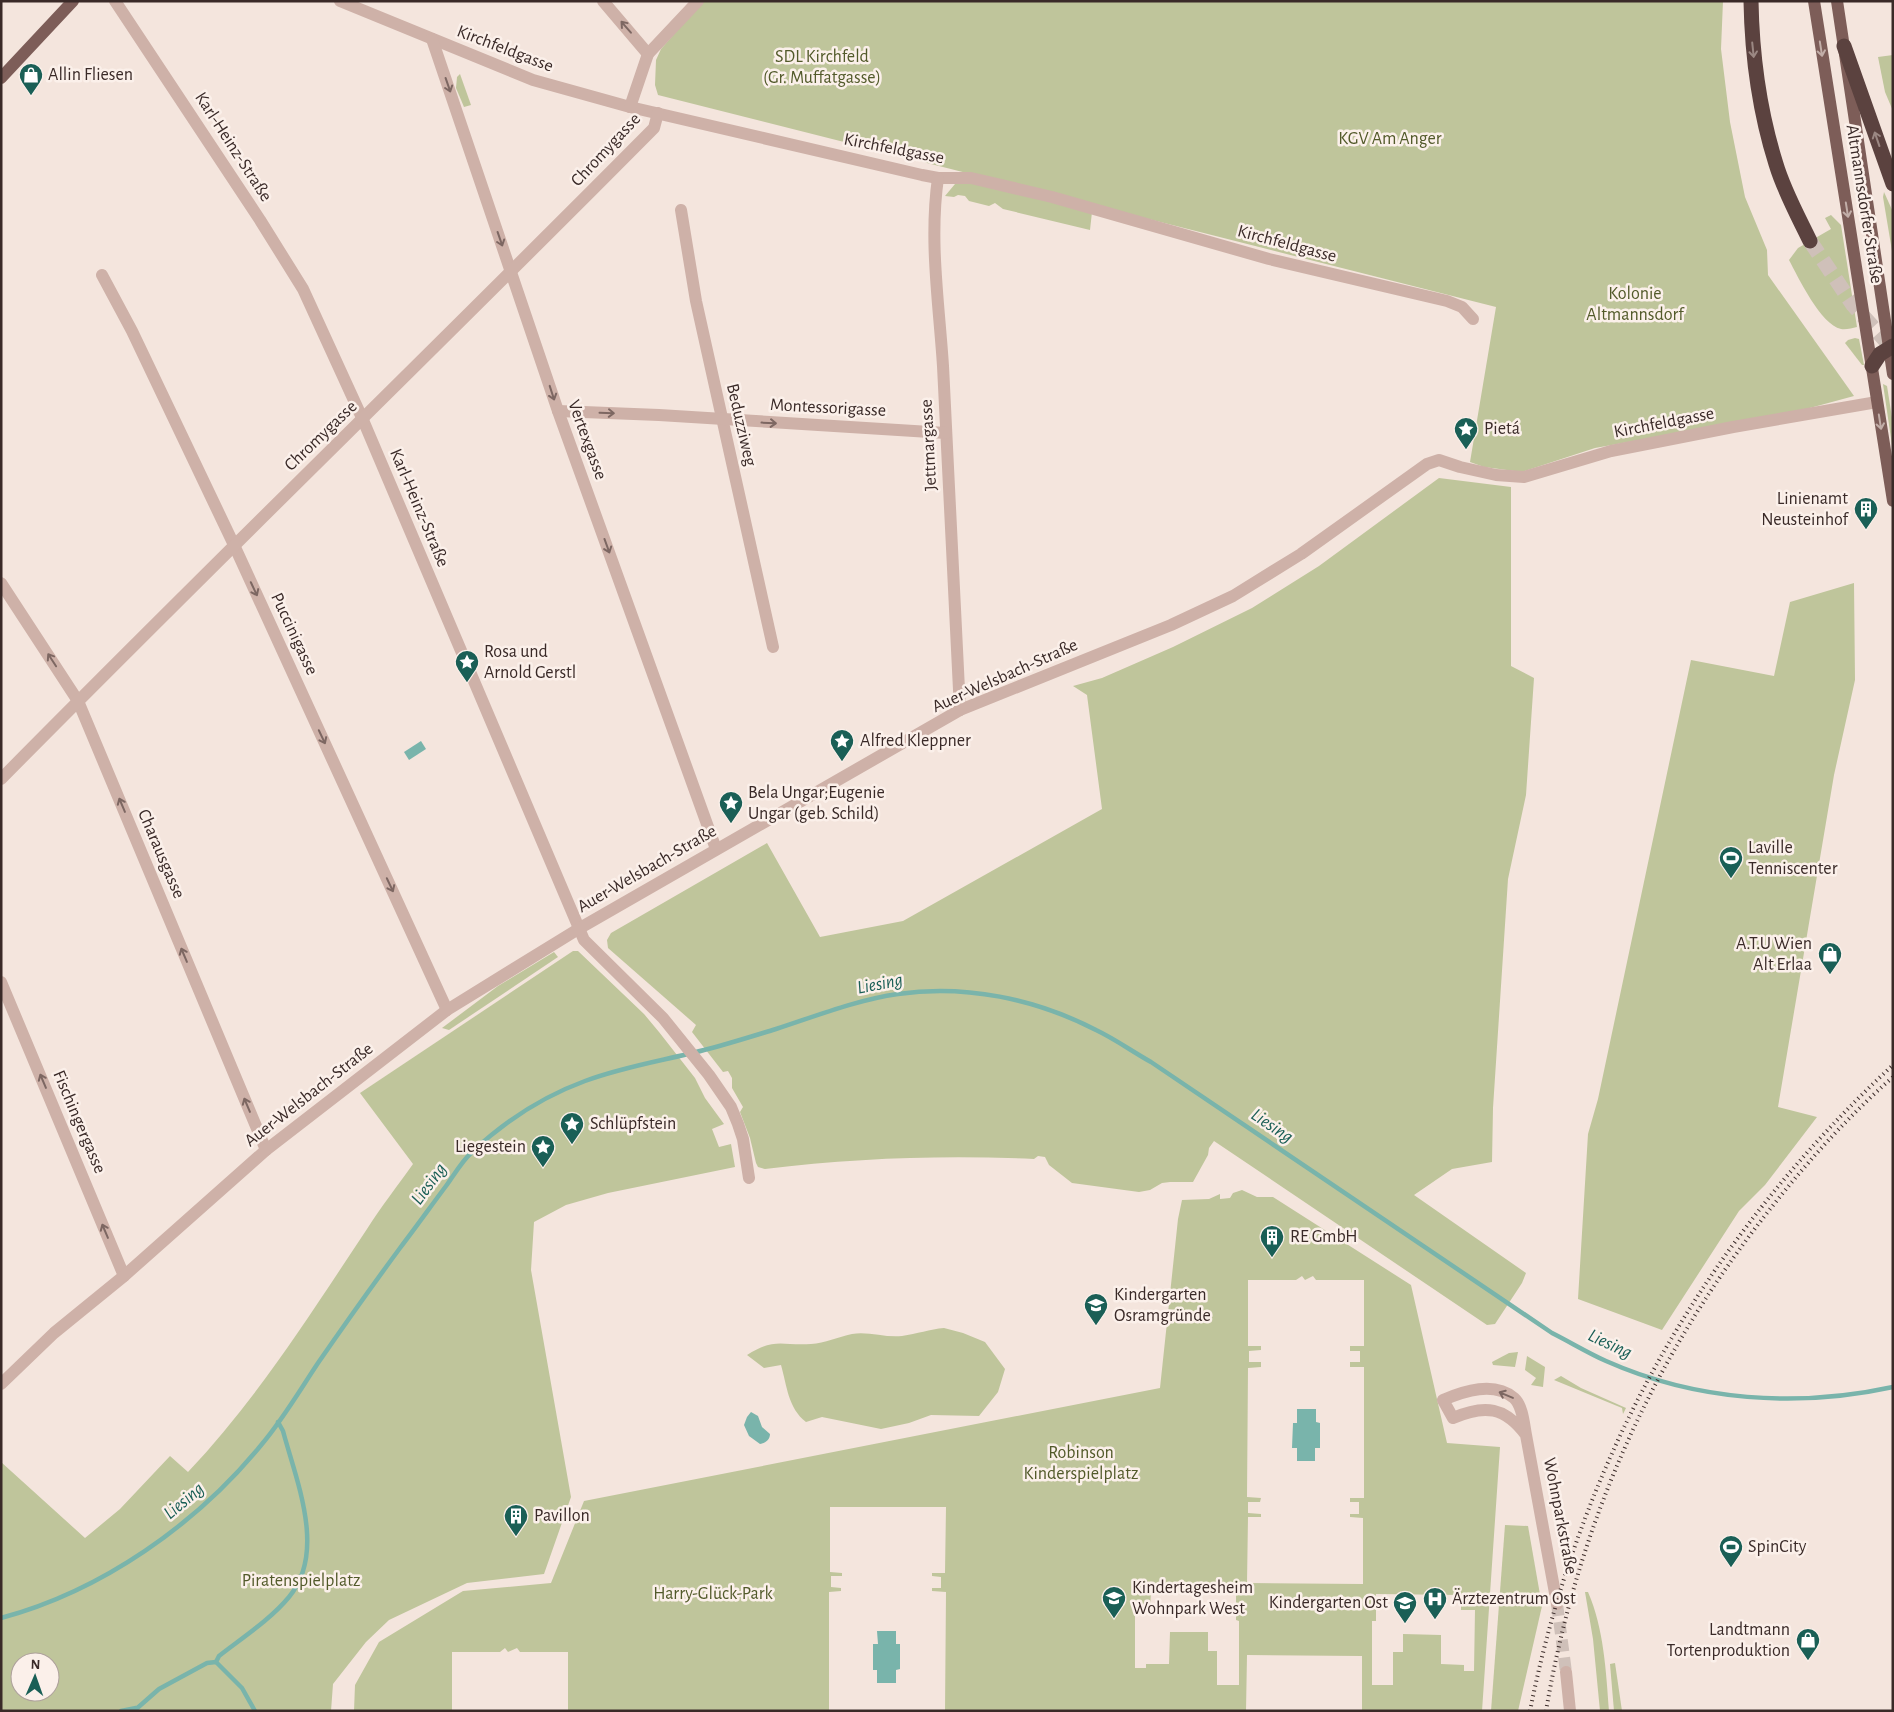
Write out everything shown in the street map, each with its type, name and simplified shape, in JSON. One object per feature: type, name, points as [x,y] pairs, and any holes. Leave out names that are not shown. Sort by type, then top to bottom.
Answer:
[{"type":"highway","points":[[1750,1],[1756,86],[1765,126],[1783,183],[1810,241]]},
{"type":"highway","points":[[1844,46],[1893,184]]},
{"type":"highway","points":[[1872,366],[1880,354],[1891,347]]},
{"type":"main road","points":[[1,78],[73,1]]},
{"type":"main road","name":"Altmannsdorfer Straße","points":[[1814,1],[1893,501]]},
{"type":"main road","name":"Altmannsdorfer Straße","points":[[1837,1],[1891,347],[1893,374]]},
{"type":"street","name":"Karl-Heinz-Straße","points":[[115,1],[260,220],[303,289],[363,420],[584,940],[629,982],[675,1032],[709,1075],[731,1108],[738,1124],[743,1140],[749,1178]]},
{"type":"street","name":"Kirchfeldgasse","points":[[340,1],[533,80],[630,107],[922,175],[938,178],[966,177],[1052,197],[1269,259],[1447,301],[1462,308],[1474,319]]},
{"type":"street","points":[[603,1],[648,54]]},
{"type":"street","points":[[630,107],[648,54],[698,1]]},
{"type":"street","name":"Vertexgasse","points":[[432,39],[558,412],[716,849]]},
{"type":"street","name":"Chromygasse","points":[[1,779],[234,545],[512,272],[654,128],[658,113]]},
{"type":"street","name":"Jettmargasse","points":[[938,178],[935,196],[935,261],[960,710]]},
{"type":"street","name":"Beduzziweg","points":[[681,210],[696,301],[773,647]]},
{"type":"street","name":"Puccinigasse","points":[[102,275],[132,331],[234,545],[447,1010]]},
{"type":"street","name":"Kirchfeldgasse","points":[[1460,467],[1496,475],[1524,477],[1611,451],[1733,427],[1877,402]]},
{"type":"street","name":"Montessorigasse","points":[[558,412],[946,433]]},
{"type":"street","name":"Auer-Welsbach-Straße","points":[[1,1384],[54,1333],[124,1276],[266,1150],[447,1010],[580,928],[960,710],[1171,625],[1234,596],[1301,554],[1427,464],[1439,460],[1460,467]]},
{"type":"street","name":"Charausgasse","points":[[1,583],[78,701],[266,1150]]},
{"type":"street","name":"Fischingergasse","points":[[1,982],[124,1276]]},
{"type":"street","name":"Wohnparkstraße","points":[[1526,1435],[1519,1425],[1508,1416],[1491,1410],[1475,1410],[1454,1418],[1443,1400],[1469,1390],[1486,1389],[1502,1392],[1515,1399],[1520,1409],[1526,1435],[1558,1604]]},
{"type":"street","points":[[1566,1672],[1570,1711]]},
{"type":"green space","points":[[703,1],[1723,1],[1721,49],[1730,122],[1745,197],[1767,250],[1768,275],[1854,396],[1795,412],[1595,448],[1522,472],[1484,467],[1470,462],[1496,307],[658,95],[655,85],[656,60],[661,49]]},
{"type":"green space","points":[[1893,55],[1893,111],[1885,92],[1878,57]]},
{"type":"green space","points":[[460,74],[471,105],[464,107],[456,88],[457,77]]},
{"type":"green space","points":[[965,181],[1092,212],[1090,230],[1003,209],[995,203],[989,206],[969,201],[965,196],[945,196],[955,184]]},
{"type":"green space","points":[[1884,192],[1893,212],[1893,257],[1883,197]]},
{"type":"green space","points":[[1831,215],[1841,225],[1857,327],[1847,329],[1833,326],[1818,310],[1789,260],[1798,248],[1831,229],[1825,218]]},
{"type":"green space","points":[[1855,338],[1859,339],[1864,365],[1862,365],[1845,343]]},
{"type":"green space","points":[[1883,384],[1887,386],[1893,424],[1893,452]]},
{"type":"green space","points":[[1439,478],[1511,487],[1511,666],[1534,678],[1526,795],[1508,879],[1493,1108],[1492,1162],[1452,1169],[1414,1195],[1526,1273],[1522,1283],[1495,1324],[1487,1325],[1214,1141],[1193,1182],[1162,1183],[1150,1190],[1139,1192],[1072,1183],[1049,1165],[1045,1157],[1038,1156],[1034,1159],[900,1158],[832,1162],[765,1169],[758,1167],[740,1112],[743,1107],[732,1088],[732,1078],[728,1071],[723,1072],[692,1032],[696,1025],[608,948],[607,940],[611,933],[767,843],[820,937],[903,921],[1102,809],[1087,695],[1073,686],[1102,678],[1173,647],[1252,608],[1319,566]]},
{"type":"green space","name":"Laville Tenniscenter","points":[[1854,583],[1855,680],[1834,775],[1778,1107],[1817,1117],[1765,1185],[1739,1211],[1662,1330],[1578,1299],[1588,1134],[1598,1099],[1691,660],[1774,676],[1790,602]]},
{"type":"green space","name":"Piratenspielplatz","points":[[573,951],[578,951],[644,1014],[659,1032],[695,1078],[705,1098],[724,1124],[712,1129],[719,1147],[731,1144],[735,1167],[608,1193],[566,1205],[534,1222],[531,1270],[571,1497],[544,1574],[467,1583],[389,1620],[366,1642],[333,1684],[331,1711],[1,1711],[1,1462],[85,1538],[120,1509],[170,1456],[188,1472],[238,1415],[261,1385],[413,1164],[360,1093]]},
{"type":"green space","points":[[554,952],[558,957],[449,1030],[442,1028],[498,986]]},
{"type":"green space","name":"Harry-Glück-Park","points":[[1242,1190],[1257,1197],[1273,1197],[1411,1285],[1447,1443],[1500,1447],[1482,1711],[1362,1711],[1362,1656],[1247,1655],[1246,1711],[945,1711],[946,1592],[932,1591],[932,1588],[941,1588],[941,1577],[932,1576],[932,1573],[945,1573],[946,1507],[830,1507],[830,1572],[842,1573],[842,1576],[831,1576],[831,1587],[841,1588],[841,1591],[829,1592],[829,1711],[568,1711],[568,1652],[520,1652],[517,1648],[508,1652],[505,1648],[500,1652],[452,1652],[452,1711],[354,1711],[355,1685],[379,1642],[463,1591],[551,1583],[584,1501],[1160,1388],[1178,1219],[1182,1200],[1209,1199],[1220,1194],[1220,1199],[1230,1198],[1233,1193]],"holes":[[[1302,1276],[1305,1280],[1313,1276],[1316,1280],[1364,1280],[1364,1346],[1350,1346],[1350,1351],[1360,1351],[1360,1362],[1350,1362],[1350,1367],[1364,1367],[1364,1498],[1350,1498],[1350,1502],[1359,1502],[1359,1514],[1350,1514],[1350,1517],[1363,1518],[1363,1584],[1247,1583],[1248,1517],[1261,1517],[1261,1514],[1248,1513],[1248,1502],[1260,1502],[1261,1498],[1247,1497],[1248,1368],[1261,1367],[1261,1362],[1249,1362],[1249,1351],[1261,1350],[1261,1346],[1248,1346],[1248,1280],[1296,1280]],[[1220,1589],[1236,1589],[1236,1620],[1239,1621],[1239,1685],[1217,1685],[1217,1651],[1208,1651],[1208,1632],[1170,1632],[1169,1664],[1146,1664],[1146,1668],[1135,1668],[1135,1609],[1150,1608],[1151,1592],[1220,1592]],[[1376,1594],[1461,1595],[1461,1610],[1475,1610],[1474,1671],[1464,1671],[1464,1665],[1441,1664],[1441,1635],[1403,1634],[1403,1652],[1393,1652],[1393,1685],[1372,1685],[1372,1621],[1376,1621]]]},
{"type":"green space","points":[[944,1328],[985,1342],[1005,1369],[998,1392],[979,1416],[931,1415],[909,1423],[881,1429],[822,1417],[806,1422],[795,1410],[781,1365],[764,1368],[747,1355],[772,1344],[816,1343],[858,1333],[902,1336]]},
{"type":"green space","points":[[1518,1352],[1515,1367],[1493,1365],[1492,1362],[1509,1353]]},
{"type":"green space","points":[[1527,1356],[1545,1367],[1543,1387],[1531,1385],[1536,1378],[1525,1370]]},
{"type":"green space","points":[[1561,1376],[1581,1388],[1626,1408],[1623,1414],[1622,1408],[1554,1380]]},
{"type":"green space","points":[[1505,1525],[1528,1526],[1542,1606],[1518,1711],[1491,1711]]},
{"type":"green space","points":[[1585,1592],[1588,1592],[1601,1635],[1609,1711],[1600,1711],[1593,1639]]},
{"type":"green space","points":[[1615,1663],[1622,1711],[1614,1711],[1610,1664]]},
{"type":"water","points":[[421,741],[426,749],[409,760],[404,752]]},
{"type":"water","points":[[1297,1409],[1316,1409],[1316,1422],[1320,1423],[1320,1448],[1315,1448],[1315,1461],[1297,1461],[1297,1448],[1292,1448],[1293,1423],[1297,1423]]},
{"type":"water","points":[[751,1412],[758,1416],[762,1427],[770,1434],[768,1440],[764,1443],[760,1444],[749,1436],[744,1425]]},
{"type":"water","points":[[877,1631],[896,1631],[896,1644],[900,1644],[900,1669],[896,1670],[896,1683],[877,1683],[877,1670],[873,1670],[873,1644],[878,1644]]},
{"type":"waterway","name":"Liesing","points":[[1,1618],[39,1606],[75,1591],[111,1572],[145,1551],[208,1501],[236,1473],[270,1434],[359,1305],[465,1160],[484,1141],[511,1120],[555,1094],[600,1076],[717,1047],[851,1004],[898,994],[923,991],[949,991],[1000,997],[1025,1002],[1049,1010],[1073,1019],[1103,1034],[1151,1062],[1552,1333],[1606,1361],[1675,1385],[1747,1397],[1784,1399],[1820,1397],[1857,1394],[1893,1387]]},
{"type":"waterway","points":[[255,1711],[242,1688],[216,1662],[219,1656],[265,1621],[289,1597],[300,1579],[306,1559],[307,1538],[301,1493],[283,1431],[278,1422]]},
{"type":"waterway","points":[[134,1711],[159,1689],[207,1663],[216,1662]]},
{"type":"waterway","points":[[121,1711],[136,1708]]},
{"type":"tunnel","points":[[1810,241],[1853,305],[1893,349]]},
{"type":"tunnel","points":[[1557,1604],[1566,1672]]},
{"type":"railway","points":[[1530,1711],[1552,1618],[1581,1528],[1617,1442],[1660,1359],[1709,1279],[1764,1204],[1825,1132],[1893,1065]]},
{"type":"railway","points":[[1546,1711],[1560,1644],[1577,1578],[1598,1515],[1623,1453],[1651,1392],[1684,1334],[1720,1277],[1760,1222],[1823,1146],[1857,1110],[1893,1077]]},
{"type":"place","name":"Allin Fliesen","points":[[31,96]]},
{"type":"place","name":"Pietá","points":[[1466,450]]},
{"type":"place","name":"Linienamt Neusteinhof","points":[[1866,530]]},
{"type":"place","name":"Rosa und Arnold Gerstl","points":[[467,683]]},
{"type":"place","name":"Alfred Kleppner","points":[[842,762]]},
{"type":"place","name":"Bela Ungar;Eugenie Ungar (geb. Schild)","points":[[731,824]]},
{"type":"place","name":"Laville Tenniscenter","points":[[1731,879]]},
{"type":"place","name":"A.T.U Wien Alt Erlaa","points":[[1830,975]]},
{"type":"place","name":"Schlüpfstein","points":[[572,1145]]},
{"type":"place","name":"Liegestein","points":[[543,1168]]},
{"type":"place","name":"RE GmbH","points":[[1272,1258]]},
{"type":"place","name":"Kindergarten Osramgründe","points":[[1096,1326]]},
{"type":"place","name":"Pavillon","points":[[516,1537]]},
{"type":"place","name":"SpinCity","points":[[1731,1568]]},
{"type":"place","name":"Kindertagesheim Wohnpark West","points":[[1114,1619]]},
{"type":"place","name":"Ärztezentrum Ost","points":[[1435,1620]]},
{"type":"place","name":"Kindergarten Ost","points":[[1405,1624]]},
{"type":"place","name":"Landtmann Tortenproduktion","points":[[1808,1661]]},
{"type":"park label","name":"SDL Kirchfeld (Gr. Muffatgasse)","points":[[822,67]]},
{"type":"park label","name":"KGV Am Anger","points":[[1390,139]]},
{"type":"park label","name":"Kolonie Altmannsdorf","points":[[1635,304]]},
{"type":"park label","name":"Robinson Kinderspielplatz","points":[[1081,1464]]}]
